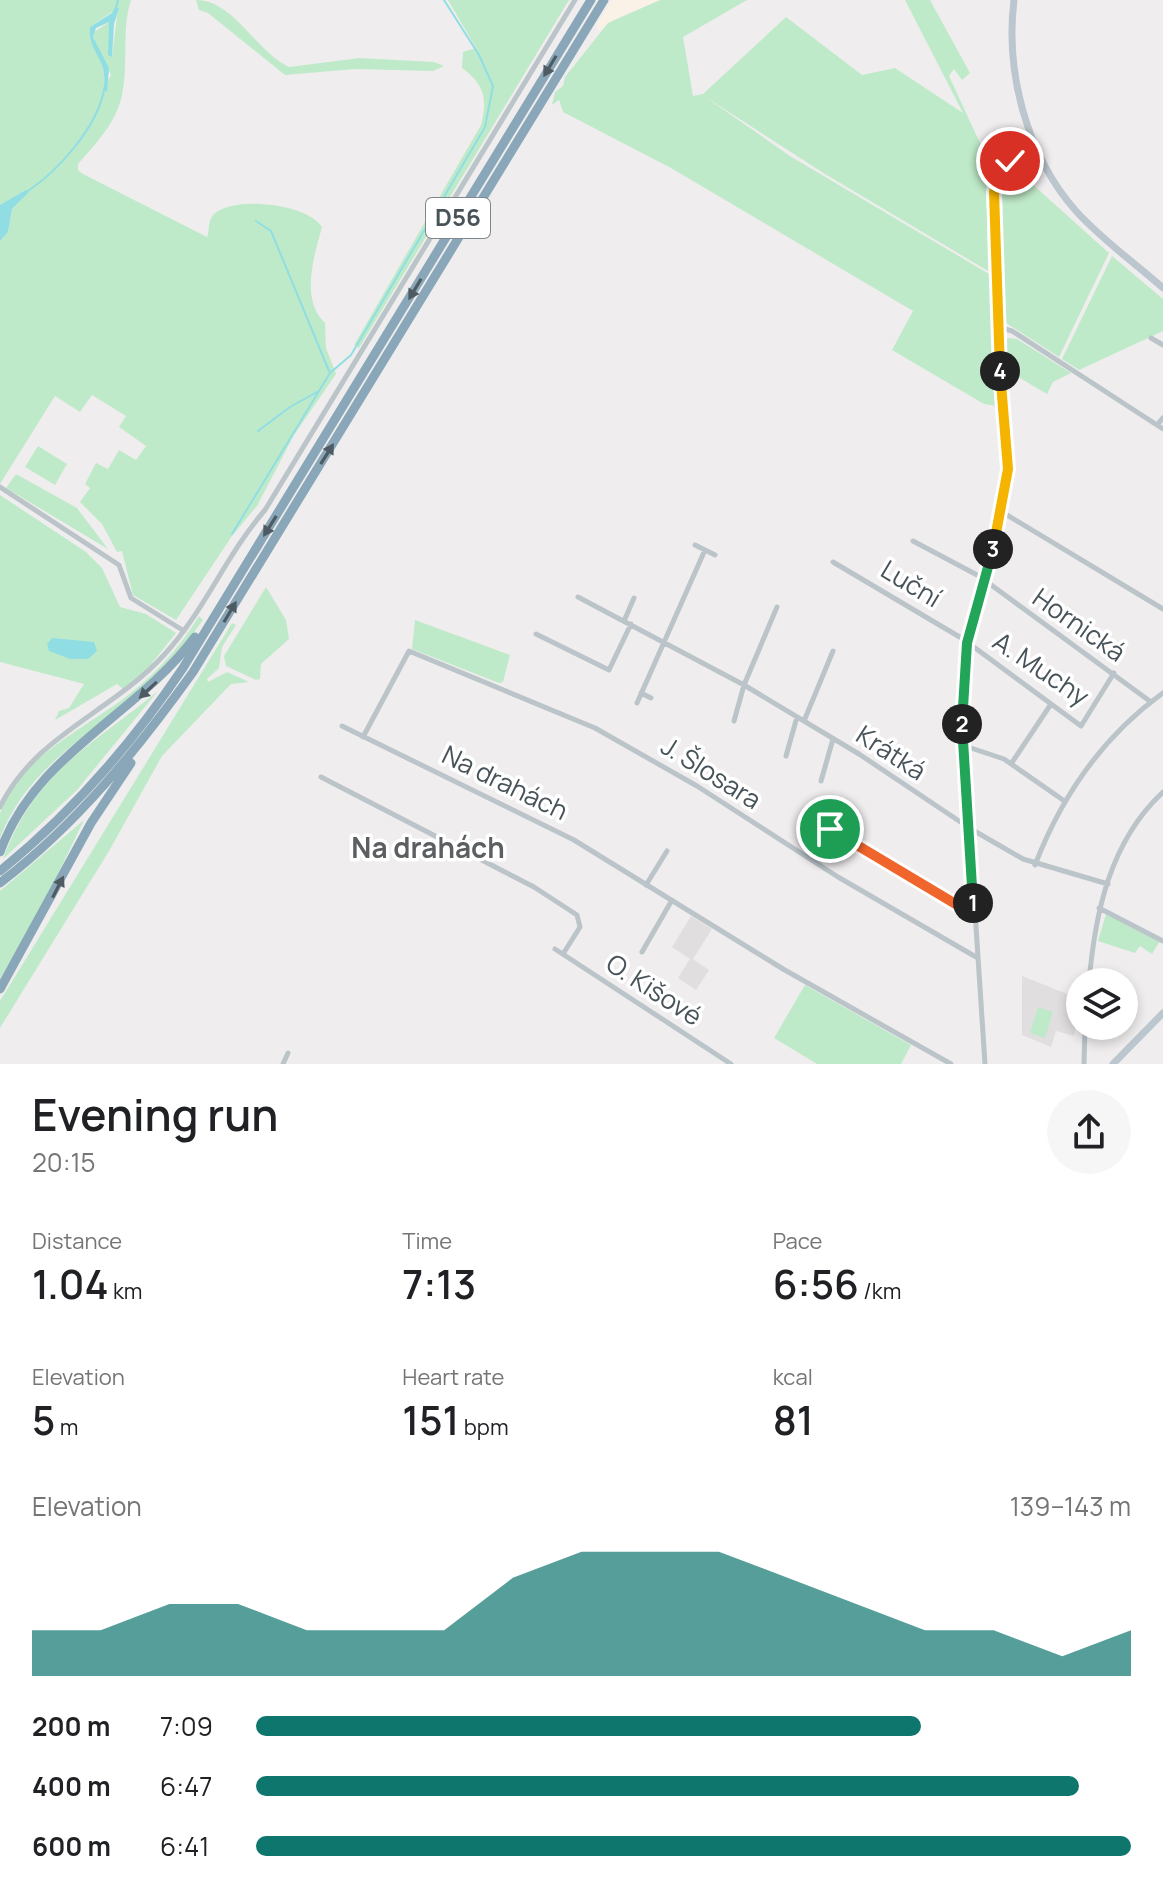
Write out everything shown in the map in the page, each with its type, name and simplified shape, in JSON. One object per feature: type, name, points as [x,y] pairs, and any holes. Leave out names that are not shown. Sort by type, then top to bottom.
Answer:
[{"type":"highway","name":"D56","points":[[0,871],[68,810],[115,760],[183,668],[591,0]]},
{"type":"highway","name":"D56","points":[[0,883],[81,810],[156,723],[201,660],[604,0]]},
{"type":"highway","points":[[0,852],[39,782],[65,755],[161,678],[233,586]]},
{"type":"highway","points":[[0,989],[91,823],[156,723]]},
{"type":"street","points":[[0,807],[17,777],[36,755],[139,680],[184,631],[247,531],[265,510],[575,0]]},
{"type":"street","points":[[1014,0],[1013,60],[1017,87],[1035,143],[1057,185],[1078,213],[1163,288]]},
{"type":"street","points":[[985,1064],[967,827],[961,697],[967,643],[1002,512],[1008,457],[998,327],[995,181],[1003,167],[1035,143]]},
{"type":"street","points":[[998,327],[1012,331],[1160,427],[1163,418]]},
{"type":"street","points":[[1151,338],[1163,345]]},
{"type":"street","points":[[0,487],[119,565],[131,598],[184,631]]},
{"type":"street","points":[[1002,512],[1163,609]]},
{"type":"street","name":"Hornická","points":[[913,541],[979,576],[983,583],[1151,702]]},
{"type":"street","points":[[695,545],[715,555]]},
{"type":"street","points":[[637,703],[705,550]]},
{"type":"street","name":"Luční","points":[[833,562],[967,643]]},
{"type":"street","name":"Krátká","points":[[578,597],[744,685],[967,827],[1035,865],[1108,884]]},
{"type":"street","points":[[536,634],[609,670],[634,598]]},
{"type":"street","points":[[734,721],[744,685],[777,607]]},
{"type":"street","name":"A. Muchy","points":[[967,643],[1081,726],[1114,673]]},
{"type":"street","name":"J. Šlosara","points":[[363,737],[409,651],[595,728],[697,786],[838,877],[977,958]]},
{"type":"street","points":[[804,721],[833,651]]},
{"type":"street","points":[[641,693],[651,698]]},
{"type":"street","points":[[1035,865],[1063,800],[1105,743],[1163,693]]},
{"type":"street","points":[[1011,764],[1051,704]]},
{"type":"street","points":[[786,756],[797,717]]},
{"type":"street","name":"Na drahách","points":[[342,726],[574,840],[783,969],[951,1064]]},
{"type":"street","name":"Krátká","points":[[821,781],[833,739]]},
{"type":"street","points":[[962,745],[1011,764],[1063,800]]},
{"type":"street","points":[[321,777],[455,844],[534,887],[577,915],[580,927],[563,954]]},
{"type":"street","points":[[1091,968],[1099,908],[1108,884],[1136,822],[1163,792]]},
{"type":"street","points":[[830,829],[974,915]]},
{"type":"street","points":[[646,885],[667,851]]},
{"type":"street","points":[[642,952],[672,900]]},
{"type":"street","points":[[1099,908],[1163,941]]},
{"type":"street","name":"O. Kišové","points":[[555,949],[731,1064]]},
{"type":"street","points":[[1113,1064],[1162,1015]]},
{"type":"street","points":[[1084,1064],[1085,1040]]},
{"type":"street","points":[[283,1064],[288,1053]]},
{"type":"shaded area","points":[[612,0],[660,0],[615,19],[599,31],[596,24]]},
{"type":"shaded area","points":[[691,916],[712,929],[693,959],[709,970],[696,990],[678,978],[690,959],[672,947]]},
{"type":"shaded area","points":[[1022,976],[1066,993],[1066,1034],[1056,1031],[1051,1047],[1022,1035]]},
{"type":"green space","points":[[0,0],[131,0],[126,23],[124,83],[119,105],[105,132],[78,164],[78,170],[207,237],[214,214],[237,205],[286,208],[301,212],[322,227],[313,264],[311,290],[317,313],[325,323],[326,348],[336,374],[294,435],[257,506],[232,536],[176,620],[133,595],[122,551],[117,552],[102,524],[80,502],[90,488],[85,484],[96,463],[108,469],[119,450],[136,460],[146,446],[119,427],[126,416],[92,395],[80,412],[55,396],[0,484],[0,241],[8,232],[12,209],[28,192],[0,205]],"holes":[[[118,8],[112,57],[109,22],[94,32],[93,37],[111,75],[103,89],[104,73],[93,43],[90,27]]]},
{"type":"green space","points":[[196,0],[222,8],[265,50],[289,67],[360,58],[434,62],[444,66],[433,71],[355,69],[285,75],[208,13],[199,10]]},
{"type":"green space","points":[[448,0],[569,0],[359,348],[354,345],[481,125],[484,100],[480,86],[462,68],[463,52],[476,48]]},
{"type":"green space","points":[[660,0],[747,0],[683,37],[693,96],[703,94],[786,17],[862,75],[895,68],[963,113],[905,0],[930,0],[970,73],[962,80],[954,69],[949,76],[986,156],[988,271],[825,174],[704,96],[790,156],[989,274],[997,406],[984,404],[892,350],[913,311],[671,168],[563,112],[559,100],[552,105],[555,92],[563,86],[565,77],[608,23]]},
{"type":"green space","points":[[1021,174],[1109,253],[1059,357],[1003,321],[999,186],[1007,175]]},
{"type":"green space","points":[[1112,256],[1163,299],[1163,331],[1079,370],[1062,359]]},
{"type":"green space","points":[[1017,339],[1071,373],[1053,382],[1047,394],[1006,370],[1004,341]]},
{"type":"green space","points":[[38,446],[67,464],[55,485],[25,467]]},
{"type":"green space","points":[[16,474],[77,508],[108,549],[6,488]]},
{"type":"green space","points":[[0,495],[86,552],[102,568],[120,607],[146,614],[176,633],[149,667],[123,689],[117,684],[55,720],[59,711],[69,708],[84,684],[0,662]]},
{"type":"green space","points":[[266,587],[286,620],[289,639],[261,664],[260,679],[256,680],[226,666],[224,656]]},
{"type":"green space","points":[[199,616],[203,620],[164,671],[68,749],[29,788],[0,838],[0,814],[18,779],[50,749],[142,684],[164,663]]},
{"type":"green space","points":[[415,620],[510,655],[503,682],[412,649]]},
{"type":"green space","points":[[232,623],[236,625],[222,647],[219,668],[207,679],[208,682],[227,672],[249,682],[231,684],[162,756],[109,851],[0,1028],[0,1001]]},
{"type":"green space","points":[[158,691],[77,790],[3,859],[16,829],[49,781],[88,745]]},
{"type":"green space","points":[[84,820],[39,913],[0,979],[0,891]]},
{"type":"green space","points":[[1106,914],[1160,941],[1152,954],[1140,946],[1135,953],[1098,941]]},
{"type":"green space","points":[[805,985],[911,1045],[901,1064],[817,1064],[774,1038]]},
{"type":"green space","points":[[1038,1007],[1053,1012],[1045,1038],[1030,1033]]},
{"type":"water","points":[[115,7],[119,8],[114,24],[112,57],[108,55],[109,22],[96,28],[93,37],[109,68],[107,92],[103,89],[104,71],[92,43],[90,27],[112,13]]},
{"type":"water","points":[[26,190],[29,192],[12,209],[8,232],[0,241],[0,205]]},
{"type":"water","points":[[52,638],[94,642],[97,651],[88,659],[70,659],[49,651],[47,644]]},
{"type":"waterway","points":[[116,8],[118,0]]},
{"type":"waterway","points":[[232,534],[330,373],[351,355],[485,127],[493,86],[479,55],[444,0]]},
{"type":"waterway","points":[[28,191],[64,160],[85,133],[104,90]]},
{"type":"waterway","points":[[256,221],[271,231],[329,371]]},
{"type":"waterway","points":[[258,431],[317,392]]},
{"type":"district","name":"Na drahách","points":[[428,848]]},
{"type":"route","points":[[830,829],[974,915],[961,697],[967,643],[996,540],[1008,469],[993,233],[995,181],[1010,161]]}]
